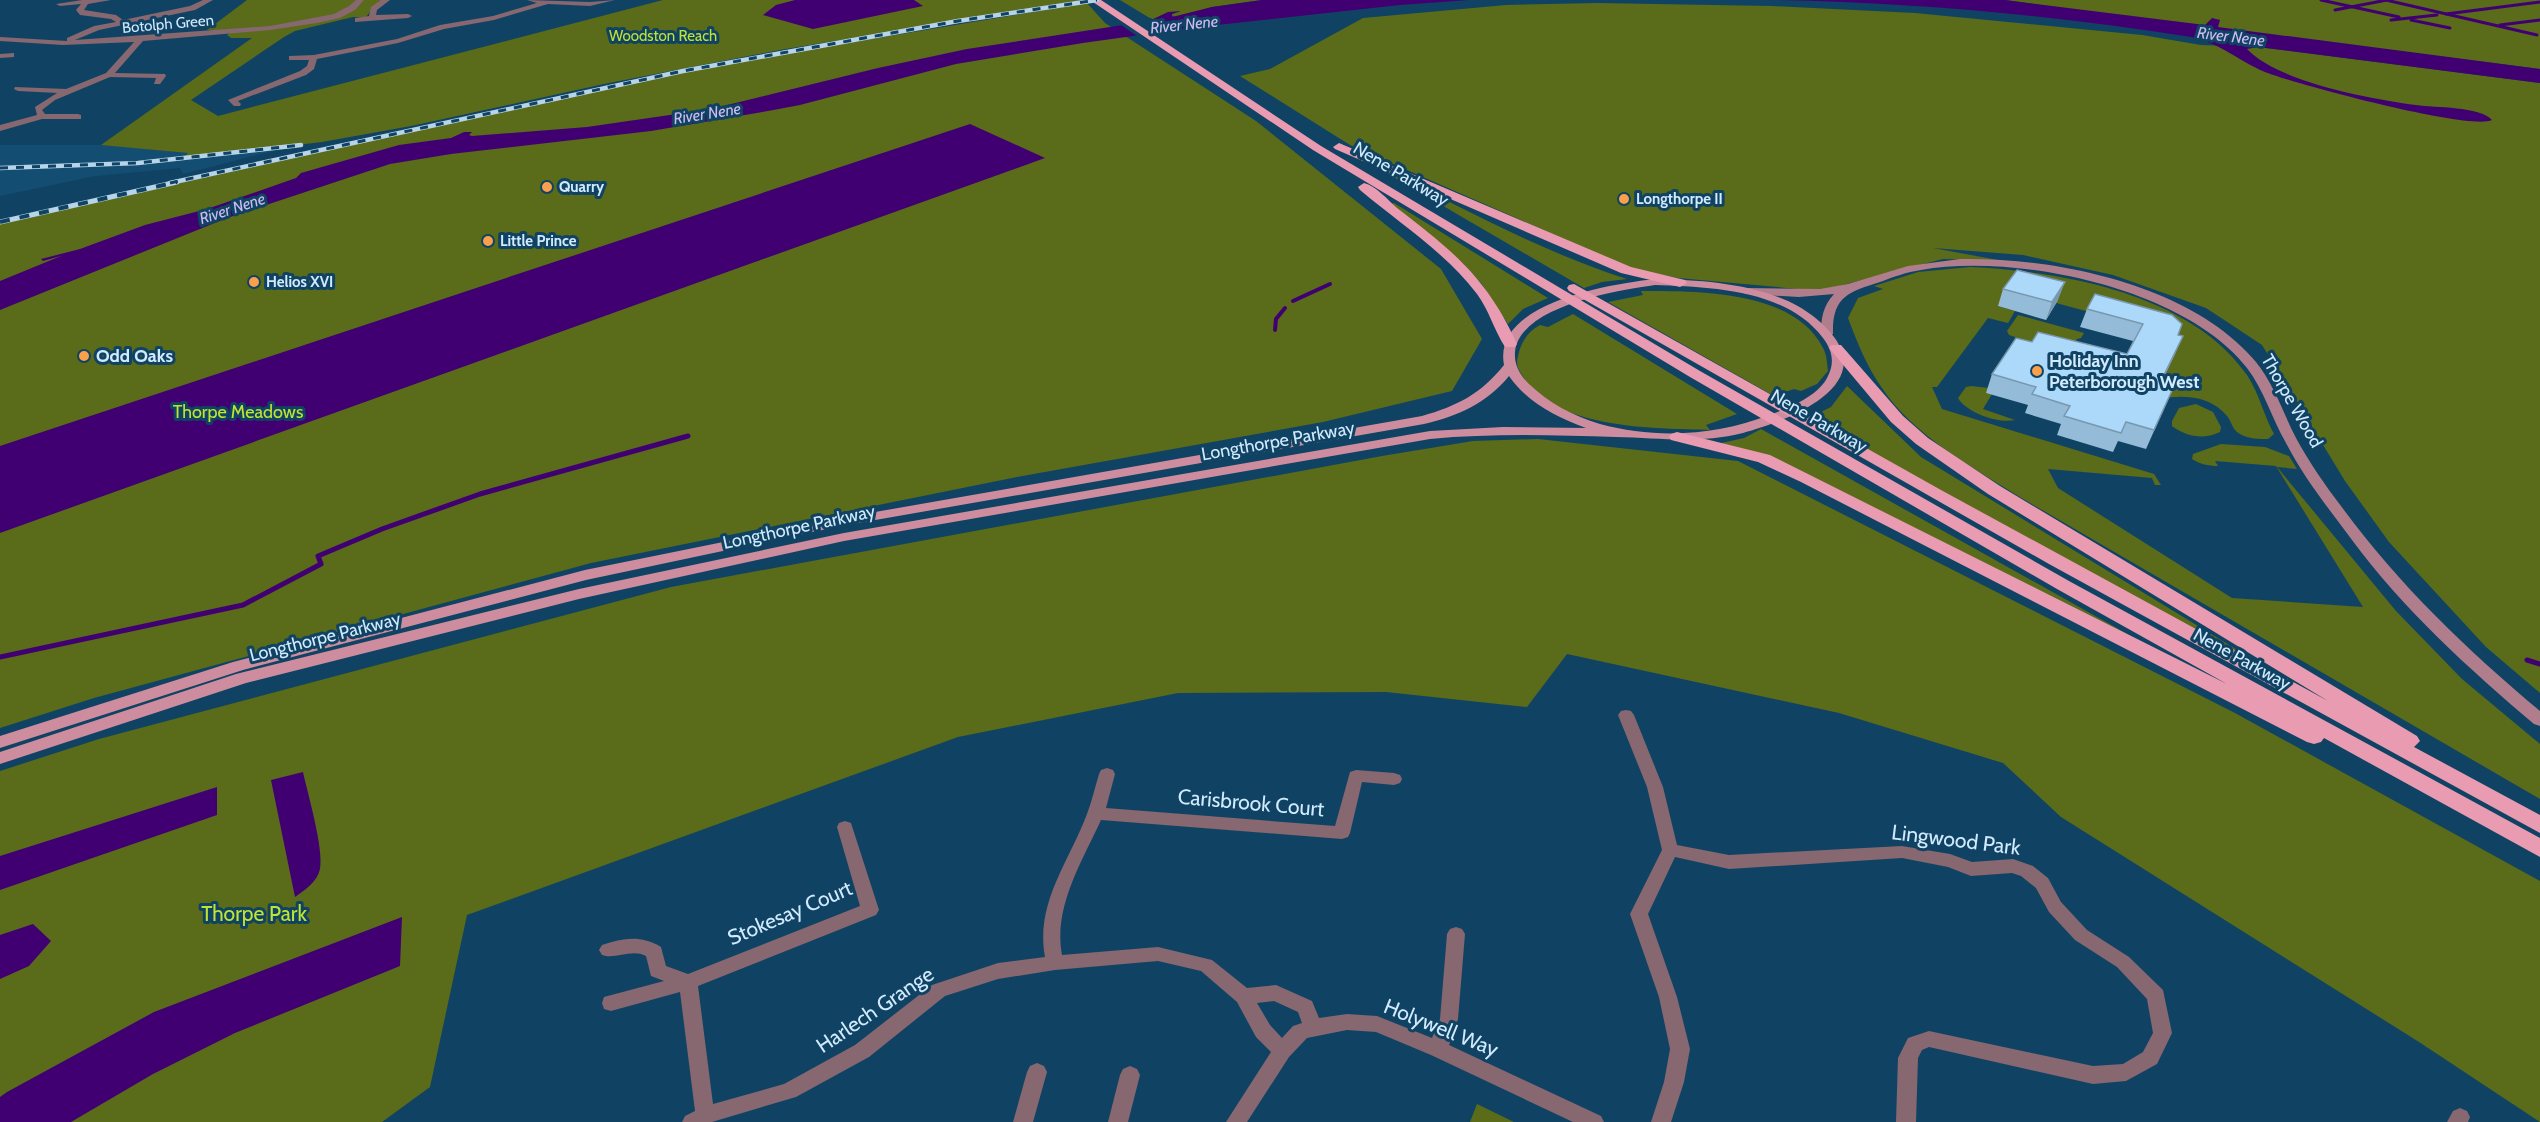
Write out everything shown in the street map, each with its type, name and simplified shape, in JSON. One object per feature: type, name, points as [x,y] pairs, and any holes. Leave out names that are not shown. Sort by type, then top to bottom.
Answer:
[{"type":"highway","name":"Nene Parkway","points":[[1095,0],[1231,92],[1327,143],[1723,374],[2082,576],[2540,825]]},
{"type":"highway","name":"Nene Parkway","points":[[1112,0],[1483,249],[2063,585],[2540,850]]},
{"type":"highway","points":[[1327,143],[1626,270],[1680,283]]},
{"type":"highway","points":[[1327,143],[1455,261],[1479,287],[1496,312],[1510,344]]},
{"type":"highway","points":[[1832,341],[1897,419],[1922,441],[1994,490],[2540,819]]},
{"type":"highway","points":[[1677,437],[1764,459],[1807,478],[2540,850]]},
{"type":"main road","points":[[1680,283],[1743,291],[1793,309],[1832,341],[1840,360],[1839,372],[1833,384],[1822,394],[1801,405],[1747,428],[1677,437],[1624,433],[1570,417],[1548,406],[1517,380],[1510,366],[1510,344],[1517,332],[1528,321],[1544,312],[1607,289],[1632,285],[1680,283]]},
{"type":"main road","name":"Longthorpe Parkway","points":[[0,742],[239,666],[585,575],[841,522],[1424,420],[1480,400],[1495,387],[1510,366]]},
{"type":"main road","name":"Longthorpe Parkway","points":[[0,758],[242,678],[579,594],[844,537],[1430,435],[1521,430],[1624,433]]},
{"type":"street","points":[[60,4],[107,0]]},
{"type":"street","points":[[63,43],[97,28],[192,8],[209,0]]},
{"type":"street","name":"Botolph Green","points":[[0,39],[63,43],[140,40],[284,26],[337,16],[352,8],[360,0]]},
{"type":"street","points":[[372,16],[374,9],[387,0]]},
{"type":"street","points":[[531,0],[590,4],[611,0]]},
{"type":"street","points":[[86,2],[80,10],[83,13],[112,17],[121,22]]},
{"type":"street","points":[[292,58],[314,57],[392,42],[443,27],[494,18],[548,2]]},
{"type":"street","points":[[161,14],[176,23]]},
{"type":"street","name":"Botolph Green","points":[[298,32],[347,19],[337,16]]},
{"type":"street","points":[[358,20],[372,16],[408,16]]},
{"type":"street","points":[[109,75],[140,40]]},
{"type":"street","points":[[392,42],[405,50]]},
{"type":"street","points":[[0,56],[11,55]]},
{"type":"street","points":[[237,104],[232,100],[306,72],[314,57]]},
{"type":"street","points":[[42,116],[38,109],[52,98],[109,75],[163,77]]},
{"type":"street","points":[[18,89],[68,91]]},
{"type":"street","points":[[0,128],[42,116],[78,117]]},
{"type":"street","name":"Thorpe Wood","points":[[1743,291],[1804,293],[1849,288],[1908,269],[1930,265],[1980,262],[2066,272],[2122,287],[2164,303],[2200,322],[2220,335],[2250,363],[2292,443],[2336,509],[2389,578],[2485,674],[2540,720]]},
{"type":"street","name":"Thorpe Wood","points":[[1832,341],[1826,317],[1831,304],[1838,295],[1849,288]]},
{"type":"street","points":[[1626,715],[1655,787],[1670,850],[1639,914],[1668,997],[1680,1049],[1674,1082],[1661,1122]]},
{"type":"street","points":[[1055,963],[1050,937],[1055,904],[1096,813],[1107,774]]},
{"type":"street","name":"Carisbrook Court","points":[[1096,813],[1342,833],[1356,776],[1394,779]]},
{"type":"street","name":"Stokesay Court","points":[[611,1003],[688,982],[870,910],[845,827]]},
{"type":"street","name":"Lingwood Park","points":[[1670,850],[1729,862],[1902,852],[1950,861],[1971,869],[2013,867],[2027,871],[2042,883],[2055,907],[2081,935],[2123,962],[2156,996],[2163,1033],[2150,1058],[2126,1072],[2093,1075],[1985,1053],[1951,1042],[1929,1039],[1915,1044],[1908,1058],[1906,1122]]},
{"type":"street","points":[[1438,1049],[1449,1019],[1456,934]]},
{"type":"street","points":[[608,950],[631,944],[646,945],[655,952],[657,971],[688,982],[698,1119]]},
{"type":"street","name":"Harlech Grange","points":[[698,1119],[789,1091],[862,1052],[939,990],[998,971],[1055,963],[1158,954],[1206,965],[1244,996],[1263,1031],[1282,1051]]},
{"type":"street","points":[[1244,996],[1276,993],[1305,1007],[1313,1027]]},
{"type":"street","name":"Holywell Way","points":[[1236,1122],[1282,1051],[1300,1032],[1313,1027],[1347,1022],[1377,1024],[1438,1049],[1594,1122]]},
{"type":"street","points":[[1023,1122],[1037,1072]]},
{"type":"street","points":[[1118,1122],[1130,1076]]},
{"type":"shaded area","points":[[324,138],[183,174],[180,168],[95,176],[0,196],[0,145],[108,145],[188,153]]},
{"type":"green space","name":"Woodston Reach","points":[[247,0],[384,0],[375,6],[366,17],[353,17],[295,31],[191,100],[218,116],[663,0],[1082,0],[780,50],[604,84],[411,126],[322,142],[184,158],[188,153],[101,145],[252,38],[231,38],[227,35],[232,31],[207,30]]},
{"type":"green space","points":[[1120,0],[1262,0],[1212,7],[1177,17],[1170,15],[1180,11],[1153,20]]},
{"type":"green space","points":[[2005,0],[2540,0],[2540,69],[2076,10]]},
{"type":"green space","name":"Thorpe Meadows","points":[[1087,3],[1105,23],[1256,121],[1441,269],[1482,339],[1452,391],[1323,422],[1017,477],[591,563],[94,698],[0,728],[0,223],[685,70]]},
{"type":"green space","points":[[1598,3],[1772,6],[1915,13],[2142,35],[2201,45],[2258,47],[2540,83],[2540,693],[2486,647],[2389,542],[2345,481],[2262,345],[2206,308],[2113,275],[2023,255],[1933,248],[1998,260],[1943,259],[1828,289],[1798,289],[1678,278],[1630,268],[1350,145],[1240,76],[1270,69],[1363,18],[1506,5]]},
{"type":"green space","points":[[1389,171],[1536,244],[1627,279],[1602,282],[1584,288],[1385,172]]},
{"type":"green space","points":[[1394,203],[1548,298],[1523,309],[1508,324],[1481,283],[1440,245],[1389,205]]},
{"type":"green space","points":[[1970,267],[2044,274],[2083,282],[2122,292],[2159,306],[2193,325],[2223,347],[2247,375],[2274,434],[2268,439],[2258,439],[2240,434],[2220,409],[2196,398],[2161,399],[2138,325],[2056,303],[2058,300],[1998,306],[2015,311],[2008,323],[1988,318],[1937,387],[1932,387],[1942,409],[2154,474],[2161,485],[2155,485],[2152,478],[2048,469],[2058,488],[2232,598],[2363,607],[2276,466],[2215,461],[2218,466],[2214,466],[2192,459],[2193,454],[2221,444],[2265,447],[2289,456],[2297,469],[2277,467],[2396,611],[2462,679],[2540,744],[2540,799],[2018,496],[1926,435],[1895,405],[1877,380],[1848,318],[1858,298],[1883,289],[1874,286],[1918,272]]},
{"type":"green space","points":[[1641,291],[1716,294],[1768,304],[1790,315],[1809,329],[1823,348],[1828,371],[1817,384],[1801,391],[1794,389],[1774,396],[1608,302],[1643,295]]},
{"type":"green space","points":[[1573,314],[1737,414],[1706,425],[1710,430],[1609,423],[1559,408],[1539,395],[1518,369],[1517,362],[1521,345],[1531,331],[1540,325],[1548,327]]},
{"type":"green space","points":[[2018,315],[2084,333],[2081,338],[2077,339],[2071,351],[2060,352],[2009,335],[2007,331]]},
{"type":"green space","points":[[1847,386],[1921,457],[2285,679],[1848,440],[1811,417],[1831,407]]},
{"type":"green space","points":[[1966,387],[1989,388],[1986,393],[1992,394],[1983,409],[2015,420],[1992,419],[1968,408],[1958,398]]},
{"type":"green space","points":[[2196,404],[2213,412],[2221,427],[2220,432],[2201,437],[2183,433],[2172,426],[2172,421],[2179,408]]},
{"type":"green space","points":[[1761,429],[2131,636],[1900,521],[1717,444],[1744,438]]},
{"type":"green space","name":"Thorpe Park","points":[[1538,439],[1738,461],[2235,713],[2540,881],[2540,1122],[2419,1042],[2061,817],[2003,763],[1839,713],[1567,654],[1527,707],[1386,692],[1178,693],[958,737],[467,915],[430,1087],[382,1122],[0,1122],[0,771],[99,739],[671,587],[1382,456],[1473,441]]},
{"type":"green space","points":[[1477,1104],[1514,1122],[1470,1122]]},
{"type":"water","points":[[795,0],[914,0],[923,6],[813,29],[763,15],[776,5]]},
{"type":"water","name":"River Nene","points":[[1262,0],[1469,0],[1400,5],[1190,28],[1083,43],[956,64],[800,105],[768,111],[651,131],[451,154],[390,164],[227,218],[0,310],[0,281],[61,256],[43,261],[41,259],[80,249],[145,225],[207,209],[296,178],[301,173],[399,145],[451,138],[464,132],[472,132],[469,135],[472,136],[587,127],[711,109],[878,68],[967,49],[1149,21],[1168,12],[1181,11],[1172,14],[1172,17],[1212,7]]},
{"type":"water","name":"River Nene","points":[[1776,0],[2005,0],[2205,25],[2212,18],[2220,20],[2218,27],[2540,69],[2540,83],[2258,47],[2247,49],[2261,61],[2280,71],[2326,87],[2397,102],[2468,110],[2486,115],[2492,120],[2477,122],[2382,105],[2282,78],[2265,72],[2221,48],[2191,37],[2088,22],[1984,11]]},
{"type":"water","points":[[970,124],[1045,158],[0,533],[0,446]]},
{"type":"water","points":[[303,772],[318,836],[321,860],[316,878],[295,897],[271,780]]},
{"type":"water","points":[[217,787],[217,815],[0,890],[0,856]]},
{"type":"water","points":[[402,917],[400,966],[235,1033],[153,1074],[71,1122],[0,1122],[0,1097],[7,1092],[154,1012]]},
{"type":"water","points":[[33,924],[51,941],[29,966],[0,979],[0,935]]},
{"type":"pier","points":[[1151,18],[1174,33],[1140,38],[1118,23]]},
{"type":"building","points":[[2017,270],[2065,282],[2052,302],[2003,289]]},
{"type":"building","points":[[2095,294],[2172,315],[2182,324],[2178,335],[2183,336],[2163,377],[2170,379],[2167,384],[2174,386],[2154,430],[2126,422],[2121,433],[2064,416],[2070,406],[2032,394],[2036,387],[1992,374],[2016,338],[2032,342],[2038,332],[2127,354],[2143,324],[2087,309]]},
{"type":"waterway","points":[[2321,0],[2352,7]]},
{"type":"waterway","points":[[2352,7],[2386,0]]},
{"type":"waterway","points":[[2386,0],[2446,14]]},
{"type":"waterway","points":[[2446,14],[2540,2]]},
{"type":"waterway","points":[[2335,10],[2352,7]]},
{"type":"waterway","points":[[2352,7],[2399,17]]},
{"type":"waterway","points":[[2446,14],[2537,35]]},
{"type":"waterway","points":[[2391,20],[2437,15]]},
{"type":"waterway","points":[[2411,20],[2450,28]]},
{"type":"waterway","points":[[2500,25],[2540,20]]},
{"type":"waterway","points":[[1293,301],[1330,284]]},
{"type":"waterway","points":[[1275,330],[1276,319],[1285,308]]},
{"type":"waterway","points":[[0,657],[243,605],[321,564],[318,556],[382,529],[480,494],[688,436]]},
{"type":"waterway","points":[[2527,660],[2540,664]]},
{"type":"railway","points":[[170,183],[683,71],[958,21],[1097,0]]},
{"type":"railway","points":[[0,168],[138,163],[301,145]]},
{"type":"railway","points":[[0,222],[177,182]]},
{"type":"place","name":"Quarry","points":[[547,187]]},
{"type":"place","name":"Longthorpe II","points":[[1624,199]]},
{"type":"place","name":"Little Prince","points":[[488,241]]},
{"type":"place","name":"Helios XVI","points":[[254,282]]},
{"type":"place","name":"Odd Oaks","points":[[84,356]]},
{"type":"place","name":"Holiday Inn Peterborough West","points":[[2037,371]]}]
